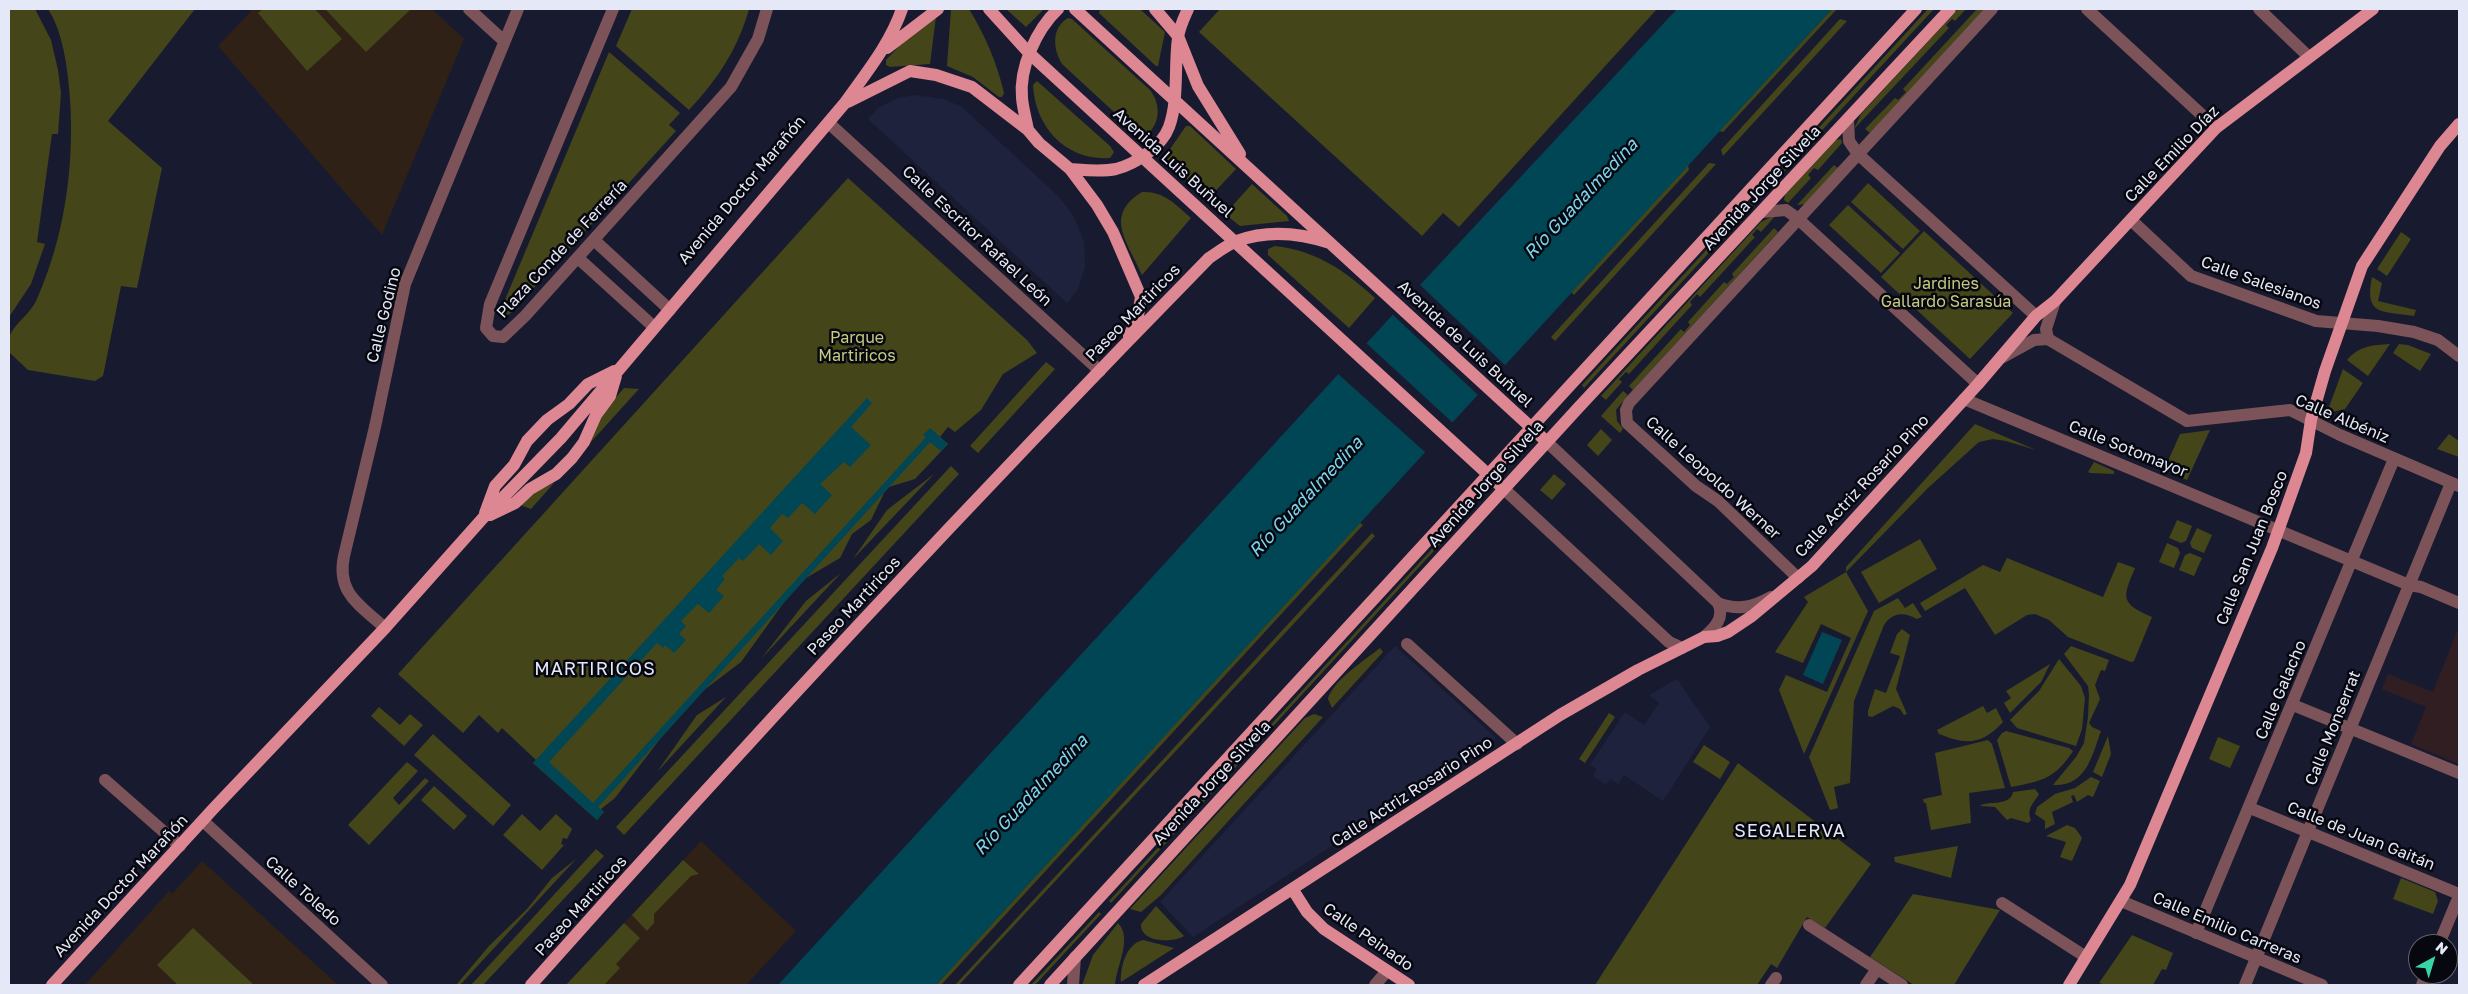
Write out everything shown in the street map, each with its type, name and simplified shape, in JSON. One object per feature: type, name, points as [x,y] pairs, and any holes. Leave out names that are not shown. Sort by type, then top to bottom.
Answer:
[{"type":"main road","name":"Avenida Doctor Marañón","points":[[52,985],[214,808],[353,663],[483,518],[561,438],[618,368],[672,308],[844,104],[879,55],[896,27],[902,9]]},
{"type":"main road","points":[[879,55],[919,21],[938,9]]},
{"type":"main road","name":"Avenida Luis Buñuel","points":[[990,9],[1029,53],[1487,474]]},
{"type":"main road","points":[[1028,130],[1022,98],[1023,77],[1029,53],[1050,16],[1058,9]]},
{"type":"main road","points":[[1074,9],[1330,243]]},
{"type":"main road","points":[[1156,9],[1178,36],[1198,86],[1248,167]]},
{"type":"main road","points":[[1070,169],[1092,171],[1118,168],[1155,147],[1169,128],[1178,36],[1188,9]]},
{"type":"main road","name":"Avenida Jorge Silvela","points":[[1019,985],[1916,9]]},
{"type":"main road","name":"Avenida Jorge Silvela","points":[[1050,985],[1547,442],[1950,9]]},
{"type":"main road","name":"Calle Emilio Díaz","points":[[1964,399],[2036,316],[2055,301],[2216,128],[2368,10]]},
{"type":"main road","name":"Avenida Doctor Marañón","points":[[672,308],[682,303],[840,117],[844,104],[910,71],[936,74],[972,87],[1028,130],[1039,143],[1070,169],[1097,205],[1113,232],[1141,296],[1138,316],[1126,343]]},
{"type":"main road","name":"Calle San Juan Bosco","points":[[2069,985],[2130,885],[2280,529],[2306,453],[2311,420],[2341,324],[2362,266],[2440,146],[2459,124]]},
{"type":"main road","name":"Paseo Martiricos","points":[[531,985],[850,634],[1209,258],[1236,242],[1266,234],[1309,236],[1330,243]]},
{"type":"main road","name":"Avenida de Luis Buñuel","points":[[1330,243],[1547,442]]},
{"type":"main road","name":"Avenida Doctor Marañón","points":[[483,518],[515,503],[530,489],[556,474],[572,458],[584,442],[596,415],[610,396],[618,368]]},
{"type":"main road","name":"Avenida Doctor Marañón","points":[[483,518],[495,486],[514,465],[527,441],[547,420],[569,404],[588,384],[618,368]]},
{"type":"main road","name":"Calle Actriz Rosario Pino","points":[[1144,985],[1616,682],[1704,637],[1717,636],[1728,632],[1763,608],[1818,559],[1964,399]]},
{"type":"main road","points":[[1487,474],[1504,490]]},
{"type":"main road","name":"Calle Peinado","points":[[1293,890],[1307,912],[1324,929],[1409,985]]},
{"type":"street","points":[[469,9],[504,41]]},
{"type":"street","name":"Calle Godino","points":[[385,628],[345,589],[340,572],[375,427],[405,284],[518,9]]},
{"type":"street","name":"Plaza Conde de Ferrería","points":[[613,9],[490,304],[486,328],[493,336],[503,337],[578,258],[732,87],[758,39],[767,9]]},
{"type":"street","points":[[1797,218],[1992,9]]},
{"type":"street","points":[[2087,9],[2216,128]]},
{"type":"street","points":[[2259,9],[2308,57]]},
{"type":"street","points":[[1848,119],[1849,141],[1858,154],[2036,316]]},
{"type":"street","name":"Calle Escritor Rafael León","points":[[832,126],[1100,371]]},
{"type":"street","points":[[1762,212],[1786,210],[1797,218],[1978,384]]},
{"type":"street","name":"Calle Leopoldo Werner","points":[[1797,218],[1635,397],[1626,410],[1627,423],[1696,486],[1718,501],[1798,578]]},
{"type":"street","name":"Calle Salesianos","points":[[2131,220],[2190,276],[2316,321],[2378,326],[2414,332],[2438,340],[2459,356]]},
{"type":"street","points":[[594,240],[672,308]]},
{"type":"street","points":[[578,258],[654,327]]},
{"type":"street","name":"Calle Emilio Díaz","points":[[2000,359],[2034,340],[2048,340],[2046,329],[2055,301]]},
{"type":"street","name":"Calle Albéniz","points":[[2048,340],[2187,421],[2290,410],[2394,459],[2455,485]]},
{"type":"street","name":"Calle Sotomayor","points":[[1964,399],[2280,529],[2409,585],[2459,603]]},
{"type":"street","points":[[1547,442],[1718,603]]},
{"type":"street","name":"Calle Galacho","points":[[2196,933],[2250,808],[2394,459]]},
{"type":"street","name":"Calle Monserrat","points":[[2246,985],[2409,585],[2455,485]]},
{"type":"street","points":[[1504,490],[1669,642],[1682,648]]},
{"type":"street","name":"Calle Actriz Rosario Pino","points":[[1718,603],[1732,607],[1751,606],[1780,592]]},
{"type":"street","name":"Calle Actriz Rosario Pino","points":[[1704,637],[1713,630],[1719,618],[1721,612],[1718,603]]},
{"type":"street","points":[[1407,644],[1517,744]]},
{"type":"street","points":[[2293,705],[2459,773]]},
{"type":"street","points":[[105,780],[180,846]]},
{"type":"street","name":"Calle de Juan Gaitán","points":[[2250,808],[2459,895]]},
{"type":"street","name":"Calle Toledo","points":[[202,821],[382,985]]},
{"type":"street","points":[[2443,934],[2459,895]]},
{"type":"street","name":"Calle Emilio Carreras","points":[[2121,901],[2322,985]]},
{"type":"street","points":[[2002,903],[2086,957]]},
{"type":"street","points":[[1808,925],[1902,985]]},
{"type":"street","points":[[1073,985],[1075,957]]},
{"type":"street","points":[[1866,985],[1878,969]]},
{"type":"street","points":[[1375,985],[1387,971]]},
{"type":"shaded area","points":[[253,9],[432,9],[464,39],[382,235],[218,46]]},
{"type":"shaded area","points":[[915,95],[944,99],[962,107],[1058,196],[1073,215],[1084,241],[1085,266],[1078,289],[1067,303],[868,119],[878,108],[898,98]]},
{"type":"shaded area","points":[[2459,627],[2459,764],[2411,744],[2426,707],[2382,689],[2388,674],[2433,692]]},
{"type":"shaded area","points":[[1395,646],[1496,738],[1193,937],[1160,902]]},
{"type":"shaded area","points":[[1677,679],[1710,727],[1663,801],[1624,775],[1618,784],[1610,779],[1606,785],[1593,776],[1597,769],[1590,765],[1625,712],[1644,725],[1659,703],[1649,695]]},
{"type":"shaded area","points":[[701,841],[796,931],[746,985],[566,985]]},
{"type":"shaded area","points":[[202,861],[338,985],[85,985],[169,891],[172,894]]},
{"type":"green space","points":[[9,9],[35,9],[51,40],[61,93],[58,134],[52,134],[37,242],[45,244],[31,284],[9,317]]},
{"type":"green space","points":[[48,9],[195,9],[108,121],[162,168],[137,288],[121,286],[103,376],[95,381],[28,370],[9,352],[11,332],[33,306],[47,273],[56,244],[68,184],[71,123],[70,93],[62,42],[55,21]]},
{"type":"green space","points":[[263,9],[315,9],[342,39],[307,71],[258,13]]},
{"type":"green space","points":[[325,9],[411,9],[366,52]]},
{"type":"green space","points":[[632,9],[749,9],[733,51],[709,87],[689,110],[616,46]]},
{"type":"green space","points":[[951,9],[969,9],[975,19],[990,49],[998,71],[1004,93],[1002,97],[999,97],[973,77],[947,66]]},
{"type":"green space","points":[[1006,9],[1044,9],[1026,27]]},
{"type":"green space","points":[[1100,9],[1140,9],[1165,32],[1158,66],[1099,13]]},
{"type":"green space","points":[[1220,9],[1657,9],[1459,227],[1443,213],[1422,236],[1199,32]]},
{"type":"green space","points":[[1832,9],[1837,9],[1723,132],[1719,131]]},
{"type":"green space","points":[[1928,9],[1934,9],[1584,388],[1582,385]]},
{"type":"green space","points":[[1958,9],[1966,9],[1955,21],[1952,19],[1946,25],[1949,28],[1854,129],[1861,114]]},
{"type":"green space","points":[[1977,9],[1984,9],[1870,133],[1865,129],[1895,98],[1898,100],[1906,92],[1903,89]]},
{"type":"green space","points":[[936,16],[930,64],[890,67],[886,65],[886,60],[905,40]]},
{"type":"green space","points":[[1068,18],[1072,19],[1150,90],[1154,96],[1158,107],[1157,119],[1146,136],[1140,136],[1062,64],[1055,45],[1055,39],[1062,22]]},
{"type":"green space","points":[[1840,19],[1847,21],[1723,156],[1721,150]]},
{"type":"green space","points":[[609,52],[680,113],[669,125],[676,131],[511,313],[505,316],[502,312],[502,307]]},
{"type":"green space","points":[[1037,81],[1110,146],[1114,152],[1110,158],[1080,154],[1056,138],[1040,115],[1035,100],[1033,85]]},
{"type":"green space","points":[[1186,126],[1190,126],[1236,169],[1208,199],[1166,159],[1166,155]]},
{"type":"green space","points":[[1841,139],[1842,143],[1818,170],[1814,168],[1808,175],[1811,178],[1788,203],[1784,200],[1785,195],[1836,140]]},
{"type":"green space","points":[[1709,163],[1716,164],[1555,341],[1551,337]]},
{"type":"green space","points":[[1688,165],[1689,170],[1574,295],[1571,292]]},
{"type":"green space","points":[[1834,165],[1838,168],[1806,204],[1797,205]]},
{"type":"green space","name":"Parque Martiricos","points":[[848,178],[1027,340],[1037,353],[1003,374],[981,410],[955,432],[948,427],[940,437],[948,444],[915,479],[889,487],[884,493],[871,520],[852,534],[840,558],[806,578],[785,601],[741,662],[704,690],[660,739],[615,798],[601,809],[604,812],[597,820],[533,763],[536,760],[502,728],[498,733],[479,715],[463,733],[398,674]]},
{"type":"green space","points":[[1868,183],[1920,231],[1903,249],[1851,202]]},
{"type":"green space","points":[[1252,184],[1287,216],[1289,221],[1240,226],[1225,214]]},
{"type":"green space","points":[[1142,192],[1163,196],[1191,218],[1142,275],[1126,241],[1121,220],[1124,210],[1130,201]]},
{"type":"green space","points":[[1848,205],[1900,253],[1881,273],[1829,225]]},
{"type":"green space","points":[[1777,214],[1761,232],[1757,229],[1752,235],[1755,237],[1700,297],[1697,294],[1690,302],[1692,305],[1629,374],[1626,372],[1619,379],[1622,382],[1606,400],[1601,396],[1761,222]]},
{"type":"green space","points":[[1774,228],[1778,232],[1633,390],[1629,386],[1681,329],[1684,332],[1690,325],[1688,322],[1724,282],[1727,284],[1734,277],[1732,274]]},
{"type":"green space","name":"Jardines Gallardo Sarasúa","points":[[1924,231],[2013,313],[1970,359],[1881,277]]},
{"type":"green space","points":[[2401,232],[2411,239],[2387,276],[2377,269]]},
{"type":"green space","points":[[1275,246],[1304,252],[1329,263],[1375,298],[1349,328],[1268,255],[1268,249]]},
{"type":"green space","points":[[2372,277],[2382,283],[2378,301],[2416,310],[2414,316],[2385,312],[2373,305],[2370,290]]},
{"type":"green space","points":[[2390,344],[2368,376],[2347,360],[2356,352],[2366,347]]},
{"type":"green space","points":[[2399,344],[2408,345],[2431,354],[2420,371],[2393,353]]},
{"type":"green space","points":[[1046,362],[1055,369],[978,453],[970,446]]},
{"type":"green space","points":[[2343,369],[2363,383],[2345,409],[2332,412],[2329,407]]},
{"type":"green space","points":[[624,388],[639,389],[590,443],[603,412]]},
{"type":"green space","points":[[1623,391],[1628,395],[1616,410],[1617,421],[1623,429],[1620,433],[1601,416]]},
{"type":"green space","points":[[1975,424],[2036,450],[1993,439],[1979,442],[1928,488],[1846,572],[1846,567]]},
{"type":"green space","points":[[1601,429],[1612,440],[1598,456],[1587,445]]},
{"type":"green space","points":[[2210,430],[2187,480],[2164,470],[2180,434]]},
{"type":"green space","points":[[2449,434],[2459,441],[2459,457],[2437,449]]},
{"type":"green space","points":[[2094,462],[2114,471],[2114,474],[2088,472]]},
{"type":"green space","points":[[951,466],[959,474],[624,835],[616,827]]},
{"type":"green space","points":[[934,474],[853,559],[887,510]]},
{"type":"green space","points":[[1554,474],[1566,484],[1552,500],[1540,490]]},
{"type":"green space","points":[[554,483],[531,509],[520,505],[534,492]]},
{"type":"green space","points":[[2177,520],[2192,526],[2186,541],[2181,543],[2169,538]]},
{"type":"green space","points":[[1359,522],[1363,525],[941,985],[936,985]]},
{"type":"green space","points":[[1452,527],[1454,529],[1111,903],[1109,901]]},
{"type":"green space","points":[[2197,528],[2212,535],[2204,553],[2192,548],[2190,543]]},
{"type":"green space","points":[[1372,533],[1375,536],[959,985],[955,985]]},
{"type":"green space","points":[[1920,539],[1937,569],[1879,603],[1861,572]]},
{"type":"green space","points":[[2167,543],[2178,548],[2180,553],[2174,568],[2159,562]]},
{"type":"green space","points":[[2190,553],[2202,558],[2194,576],[2179,570],[2185,555]]},
{"type":"green space","points":[[2007,558],[2103,597],[2118,562],[2135,568],[2126,593],[2127,598],[2134,608],[2152,617],[2134,661],[2131,662],[2068,637],[2049,620],[2035,614],[2027,615],[1995,635],[1965,588],[1925,611],[1920,603],[1983,565],[2000,572]]},
{"type":"green space","points":[[1846,572],[1868,611],[1804,754],[1779,690],[1786,675],[1827,692],[1851,638],[1821,624],[1803,663],[1775,652],[1808,602],[1804,597]]},
{"type":"green space","points":[[841,573],[761,659],[806,601]]},
{"type":"green space","points":[[1898,598],[1905,608],[1913,603],[1922,617],[1917,619],[1899,614],[1891,618],[1884,625],[1854,701],[1850,783],[1834,787],[1838,808],[1830,810],[1809,757],[1874,611]]},
{"type":"green space","points":[[1902,629],[1910,635],[1896,689],[1907,714],[1904,715],[1900,709],[1893,706],[1872,717],[1868,716],[1875,689],[1886,693],[1900,656],[1890,653],[1897,634]]},
{"type":"green space","points":[[2071,646],[2109,660],[2105,671],[2101,670],[2095,685],[2100,699],[2089,723],[2092,727],[2101,731],[2091,760],[2080,775],[2073,781],[2053,785],[2076,757],[2084,743],[2088,717],[2088,686],[2064,654]]},
{"type":"green space","points":[[1380,648],[1383,652],[1332,708],[1328,699],[1336,685],[1350,671]]},
{"type":"green space","points":[[2059,659],[2081,686],[2085,698],[2082,729],[2076,746],[2017,728],[2010,720],[2039,691]]},
{"type":"green space","points":[[2050,664],[2041,682],[2010,713],[2004,703],[2011,698],[2006,691]]},
{"type":"green space","points":[[726,697],[657,772],[697,715]]},
{"type":"green space","points":[[1983,706],[1987,713],[1996,708],[2003,722],[1988,735],[1981,739],[1966,741],[1939,734],[1937,730]]},
{"type":"green space","points":[[379,707],[400,725],[410,714],[423,725],[404,746],[371,716]]},
{"type":"green space","points":[[1609,713],[1615,717],[1585,763],[1579,759]]},
{"type":"green space","points":[[1314,714],[1323,717],[1161,895],[1141,912],[1130,909],[1305,718]]},
{"type":"green space","points":[[2006,731],[2069,748],[2073,751],[2054,773],[2031,783],[2011,787],[1997,740]]},
{"type":"green space","points":[[433,734],[511,805],[493,826],[414,755]]},
{"type":"green space","points":[[2108,736],[2111,754],[2102,777],[2093,772]]},
{"type":"green space","points":[[2218,737],[2240,746],[2230,768],[2209,759]]},
{"type":"green space","points":[[1988,740],[1992,744],[2005,788],[1969,793],[1971,823],[1931,830],[1926,803],[1924,803],[1923,799],[1942,795],[1935,753]]},
{"type":"green space","points":[[1704,745],[1730,762],[1720,779],[1693,762]]},
{"type":"green space","points":[[407,762],[418,771],[393,798],[399,805],[425,778],[429,781],[369,845],[348,825]]},
{"type":"green space","points":[[1738,763],[1871,864],[1825,928],[1807,917],[1777,968],[1771,964],[1757,985],[1595,985]]},
{"type":"green space","points":[[2091,777],[2100,781],[2093,797],[2088,795],[2077,802],[2074,795],[2071,796],[2073,802],[2052,812],[2055,824],[2045,829],[2045,821],[2035,814],[2037,807],[2055,794],[2075,788]]},
{"type":"green space","points":[[434,786],[467,816],[454,830],[421,800]]},
{"type":"green space","points":[[2035,789],[2039,794],[2030,809],[2031,820],[2028,823],[2011,818],[2007,820],[1995,807],[1980,806],[2008,800],[2013,792]]},
{"type":"green space","points":[[522,814],[540,831],[556,814],[572,829],[567,839],[563,838],[561,844],[564,845],[542,870],[503,835]]},
{"type":"green space","points":[[2067,825],[2075,828],[2082,838],[2072,861],[2060,857],[2066,842],[2046,836]]},
{"type":"green space","points":[[1958,846],[1951,878],[1895,862],[1894,857]]},
{"type":"green space","points":[[596,849],[604,856],[483,985],[471,985]]},
{"type":"green space","points":[[576,859],[460,985],[456,985],[489,946],[527,909],[552,878]]},
{"type":"green space","points":[[683,860],[699,874],[691,876],[654,914],[654,923],[647,931],[632,915]]},
{"type":"green space","points":[[2401,878],[2435,892],[2438,901],[2433,914],[2393,899]]},
{"type":"green space","points":[[1913,894],[2000,910],[1954,985],[1914,985],[1870,957]]},
{"type":"green space","points":[[1156,906],[1184,936],[1172,940],[1158,940],[1146,935],[1142,930],[1141,924]]},
{"type":"green space","points":[[1099,912],[1101,914],[1035,985],[1031,985]]},
{"type":"green space","points":[[624,923],[640,938],[616,964],[620,968],[604,985],[566,985]]},
{"type":"green space","points":[[1118,923],[1124,936],[1124,944],[1115,985],[1082,985],[1093,955]]},
{"type":"green space","points":[[193,928],[254,985],[178,985],[157,965]]},
{"type":"green space","points":[[2132,935],[2173,953],[2166,970],[2162,969],[2153,985],[2106,985],[2099,983]]},
{"type":"green space","points":[[1143,940],[1174,948],[1121,982],[1123,963],[1128,951],[1137,942]]},
{"type":"water","name":"Río Guadalmedina","points":[[1677,9],[1832,9],[936,985],[778,985],[1420,285]]},
{"type":"water","points":[[867,398],[872,403],[851,427],[871,445],[850,467],[844,462],[820,484],[832,495],[815,514],[802,503],[788,518],[782,514],[770,528],[783,541],[771,555],[759,544],[743,561],[739,558],[722,576],[725,579],[716,590],[724,596],[709,613],[698,604],[681,621],[686,626],[679,634],[686,640],[674,653],[665,645],[663,648],[657,643],[549,762],[593,803],[926,437],[923,435],[930,428],[948,444],[941,451],[930,442],[598,807],[604,812],[597,820],[533,763]]},
{"type":"water","points":[[1822,632],[1842,640],[1823,684],[1803,675]]},
{"type":"pier","points":[[1418,283],[1506,366],[1479,396],[1391,313]]},
{"type":"pier","points":[[1365,342],[1453,423],[1426,453],[1337,373]]},
{"type":"district","name":"MARTIRICOS","points":[[595,669]]},
{"type":"district","name":"SEGALERVA","points":[[1790,831]]}]
